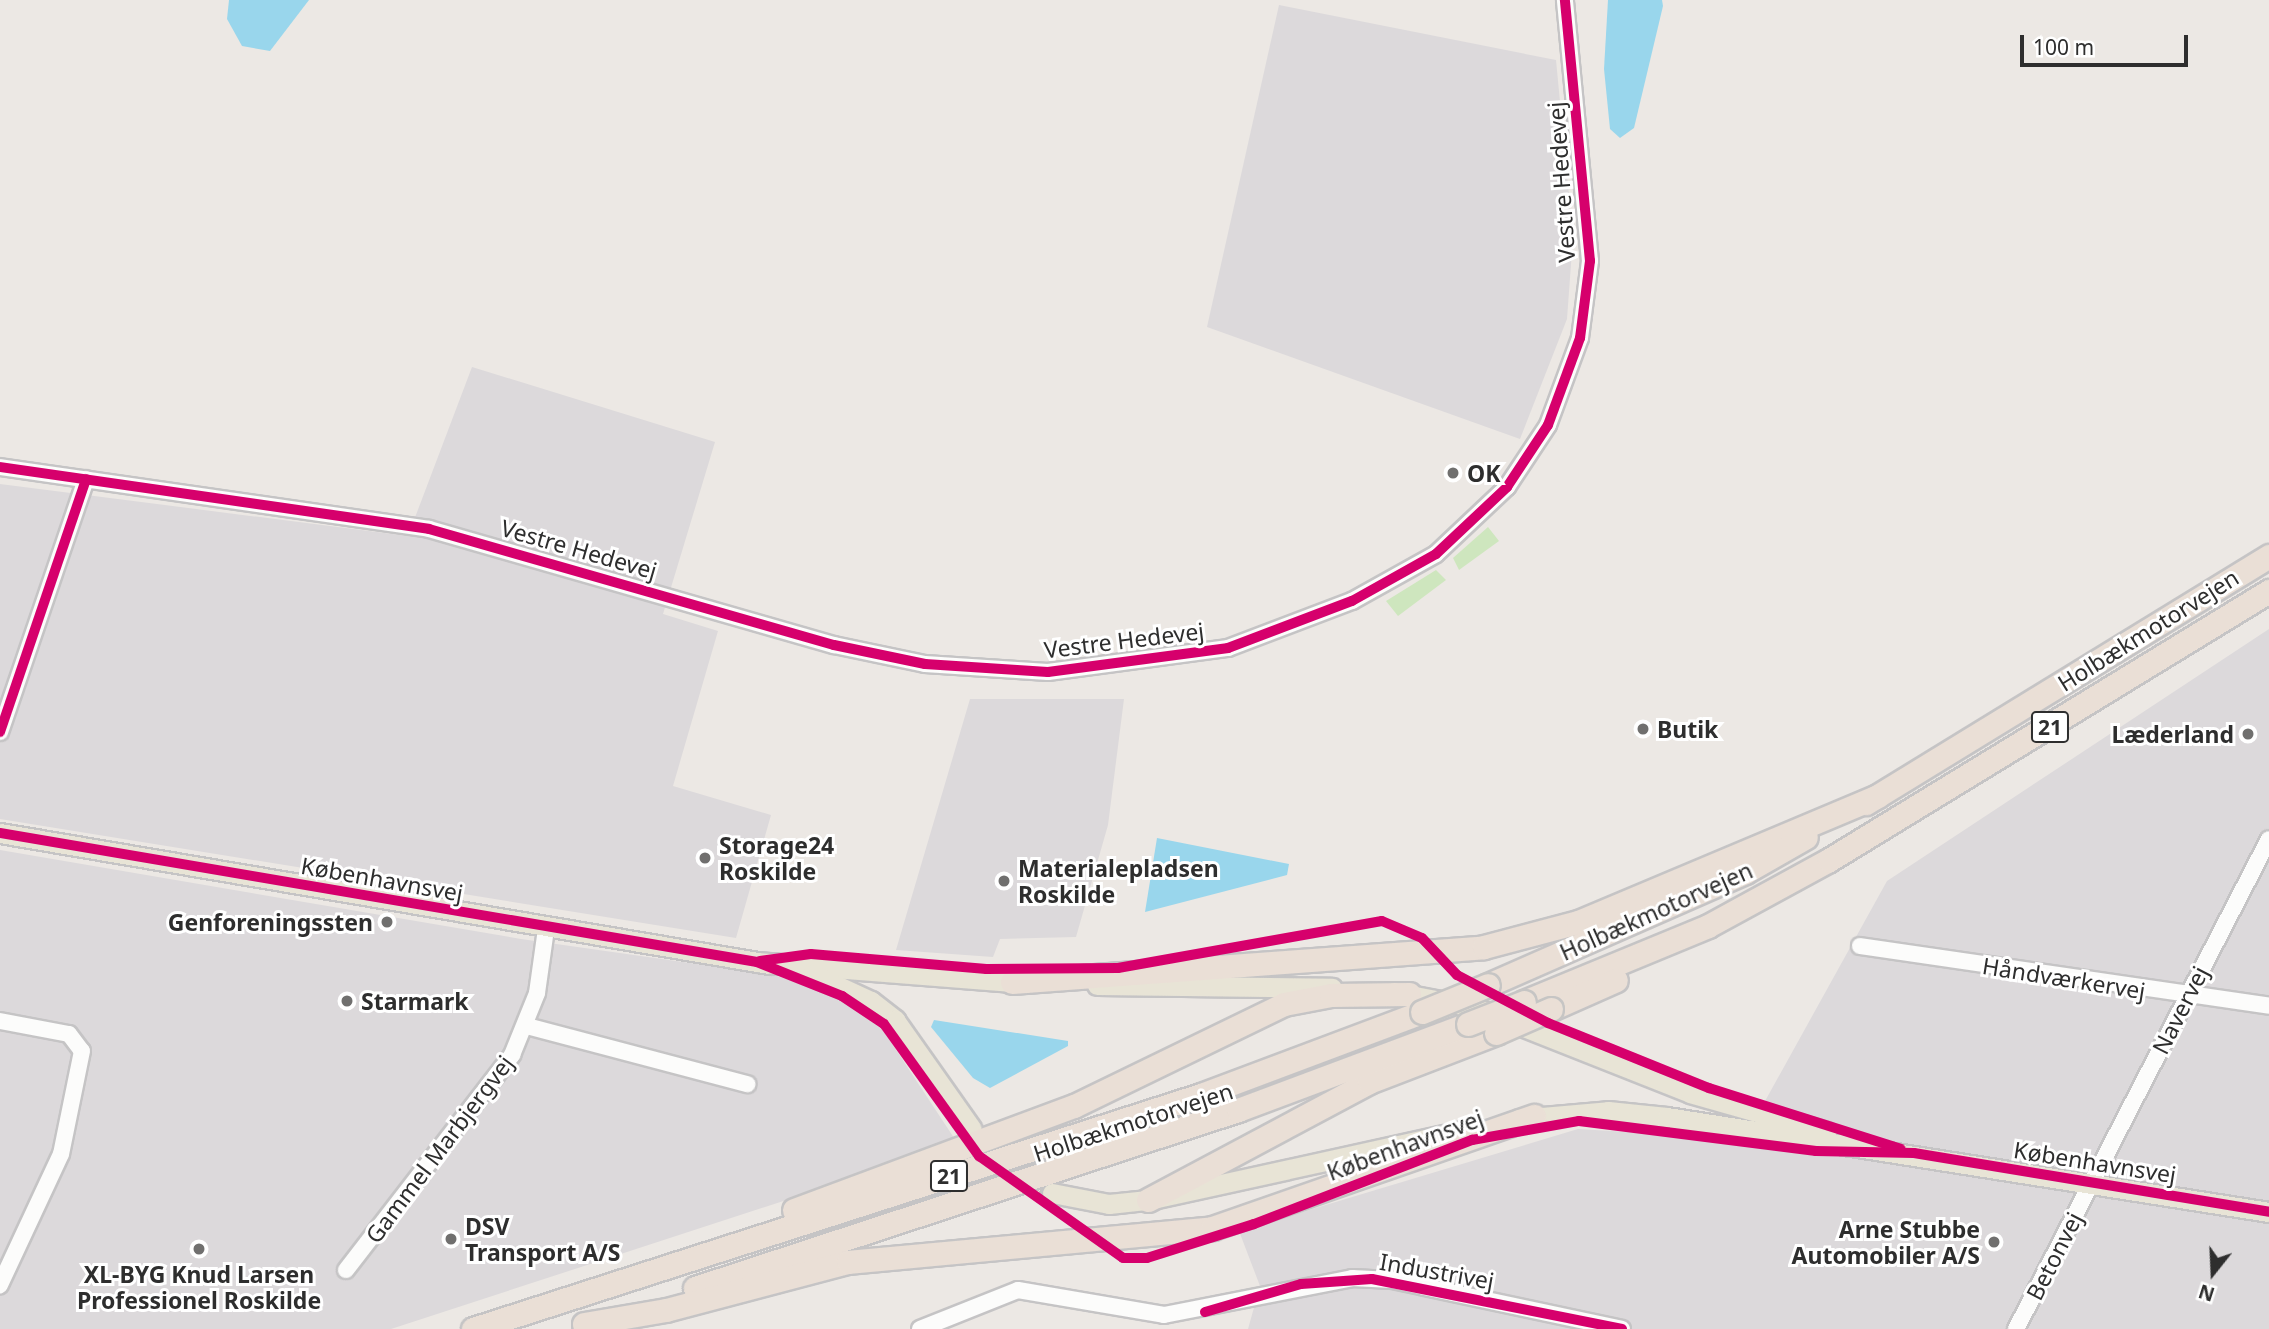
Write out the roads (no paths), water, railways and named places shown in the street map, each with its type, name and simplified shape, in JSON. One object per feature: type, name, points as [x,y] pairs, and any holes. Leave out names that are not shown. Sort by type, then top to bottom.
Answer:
[{"type":"highway","name":"Holbækmotorvejen","points":[[473,1329],[1201,1095],[1415,1003],[1488,985],[1745,872],[1878,796],[2269,556]]},
{"type":"highway","name":"Holbækmotorvejen","points":[[576,1327],[1238,1110],[1468,1024],[1708,926],[1829,860],[2269,591]]},
{"type":"highway","points":[[1012,982],[1484,947],[1578,922],[1878,796]]},
{"type":"highway","points":[[1148,1200],[1368,1082],[1551,1009],[1779,898],[1829,860]]},
{"type":"highway","points":[[596,1289],[692,1245],[1074,1106],[1284,1004],[1331,995],[1415,1003]]},
{"type":"highway","points":[[576,1327],[666,1310],[848,1262],[1212,1228],[1534,1116]]},
{"type":"main road","name":"Københavnsvej","points":[[0,832],[546,929],[757,962],[817,975],[883,1009],[912,1039],[972,1129]]},
{"type":"main road","name":"Københavnsvej","points":[[757,962],[1012,982],[1473,1007],[1690,1093],[1914,1153]]},
{"type":"main road","name":"Københavnsvej","points":[[1052,1193],[1109,1204],[1148,1200],[1534,1116],[1608,1111],[1914,1153],[2269,1212]]},
{"type":"street","name":"Vestre Hedevej","points":[[0,467],[429,530],[834,645],[925,664],[1060,671],[1228,648],[1352,601],[1437,554],[1507,487],[1548,425],[1580,338],[1590,261],[1565,0]]},
{"type":"street","points":[[0,732],[86,479]]},
{"type":"street","name":"Navervej","points":[[2092,1183],[2269,839]]},
{"type":"street","name":"Gammel Marbjergvej","points":[[346,1270],[496,1079],[527,1026],[546,929]]},
{"type":"street","name":"Håndværkervej","points":[[1860,946],[2187,997],[2269,1006]]},
{"type":"street","points":[[0,1021],[69,1034],[82,1051],[71,1123],[0,1285]]},
{"type":"street","points":[[527,1026],[747,1084]]},
{"type":"street","name":"Betonvej","points":[[2016,1329],[2092,1183]]},
{"type":"street","name":"Industrivej","points":[[920,1329],[1018,1290],[1113,1310],[1205,1312],[1293,1286],[1352,1278],[1392,1280],[1575,1324],[1622,1329]]},
{"type":"street","points":[[1205,1312],[1205,1329]]},
{"type":"water","points":[[229,0],[309,0],[270,51],[242,46],[227,19]]},
{"type":"water","points":[[1608,0],[1662,0],[1663,6],[1634,128],[1620,138],[1610,129],[1604,69]]},
{"type":"water","points":[[1157,838],[1289,864],[1287,875],[1145,912]]},
{"type":"water","points":[[934,1020],[1068,1041],[1068,1046],[990,1088],[973,1078],[931,1027]]},
{"type":"tunnel","points":[[973,1130],[1016,1173],[1052,1193]]},
{"type":"place","name":"OK","points":[[1453,473]]},
{"type":"place","name":"Butik","points":[[1643,729]]},
{"type":"place","name":"Læderland","points":[[2248,734]]},
{"type":"place","name":"Storage24 Roskilde","points":[[705,858]]},
{"type":"place","name":"Materialepladsen Roskilde","points":[[1004,881]]},
{"type":"place","name":"Genforeningssten","points":[[387,922]]},
{"type":"place","name":"Starmark","points":[[347,1001]]},
{"type":"place","name":"DSV Transport A/S","points":[[451,1239]]},
{"type":"place","name":"Arne Stubbe Automobiler A/S","points":[[1994,1242]]},
{"type":"place","name":"XL-BYG Knud Larsen Professionel Roskilde","points":[[199,1249]]}]
